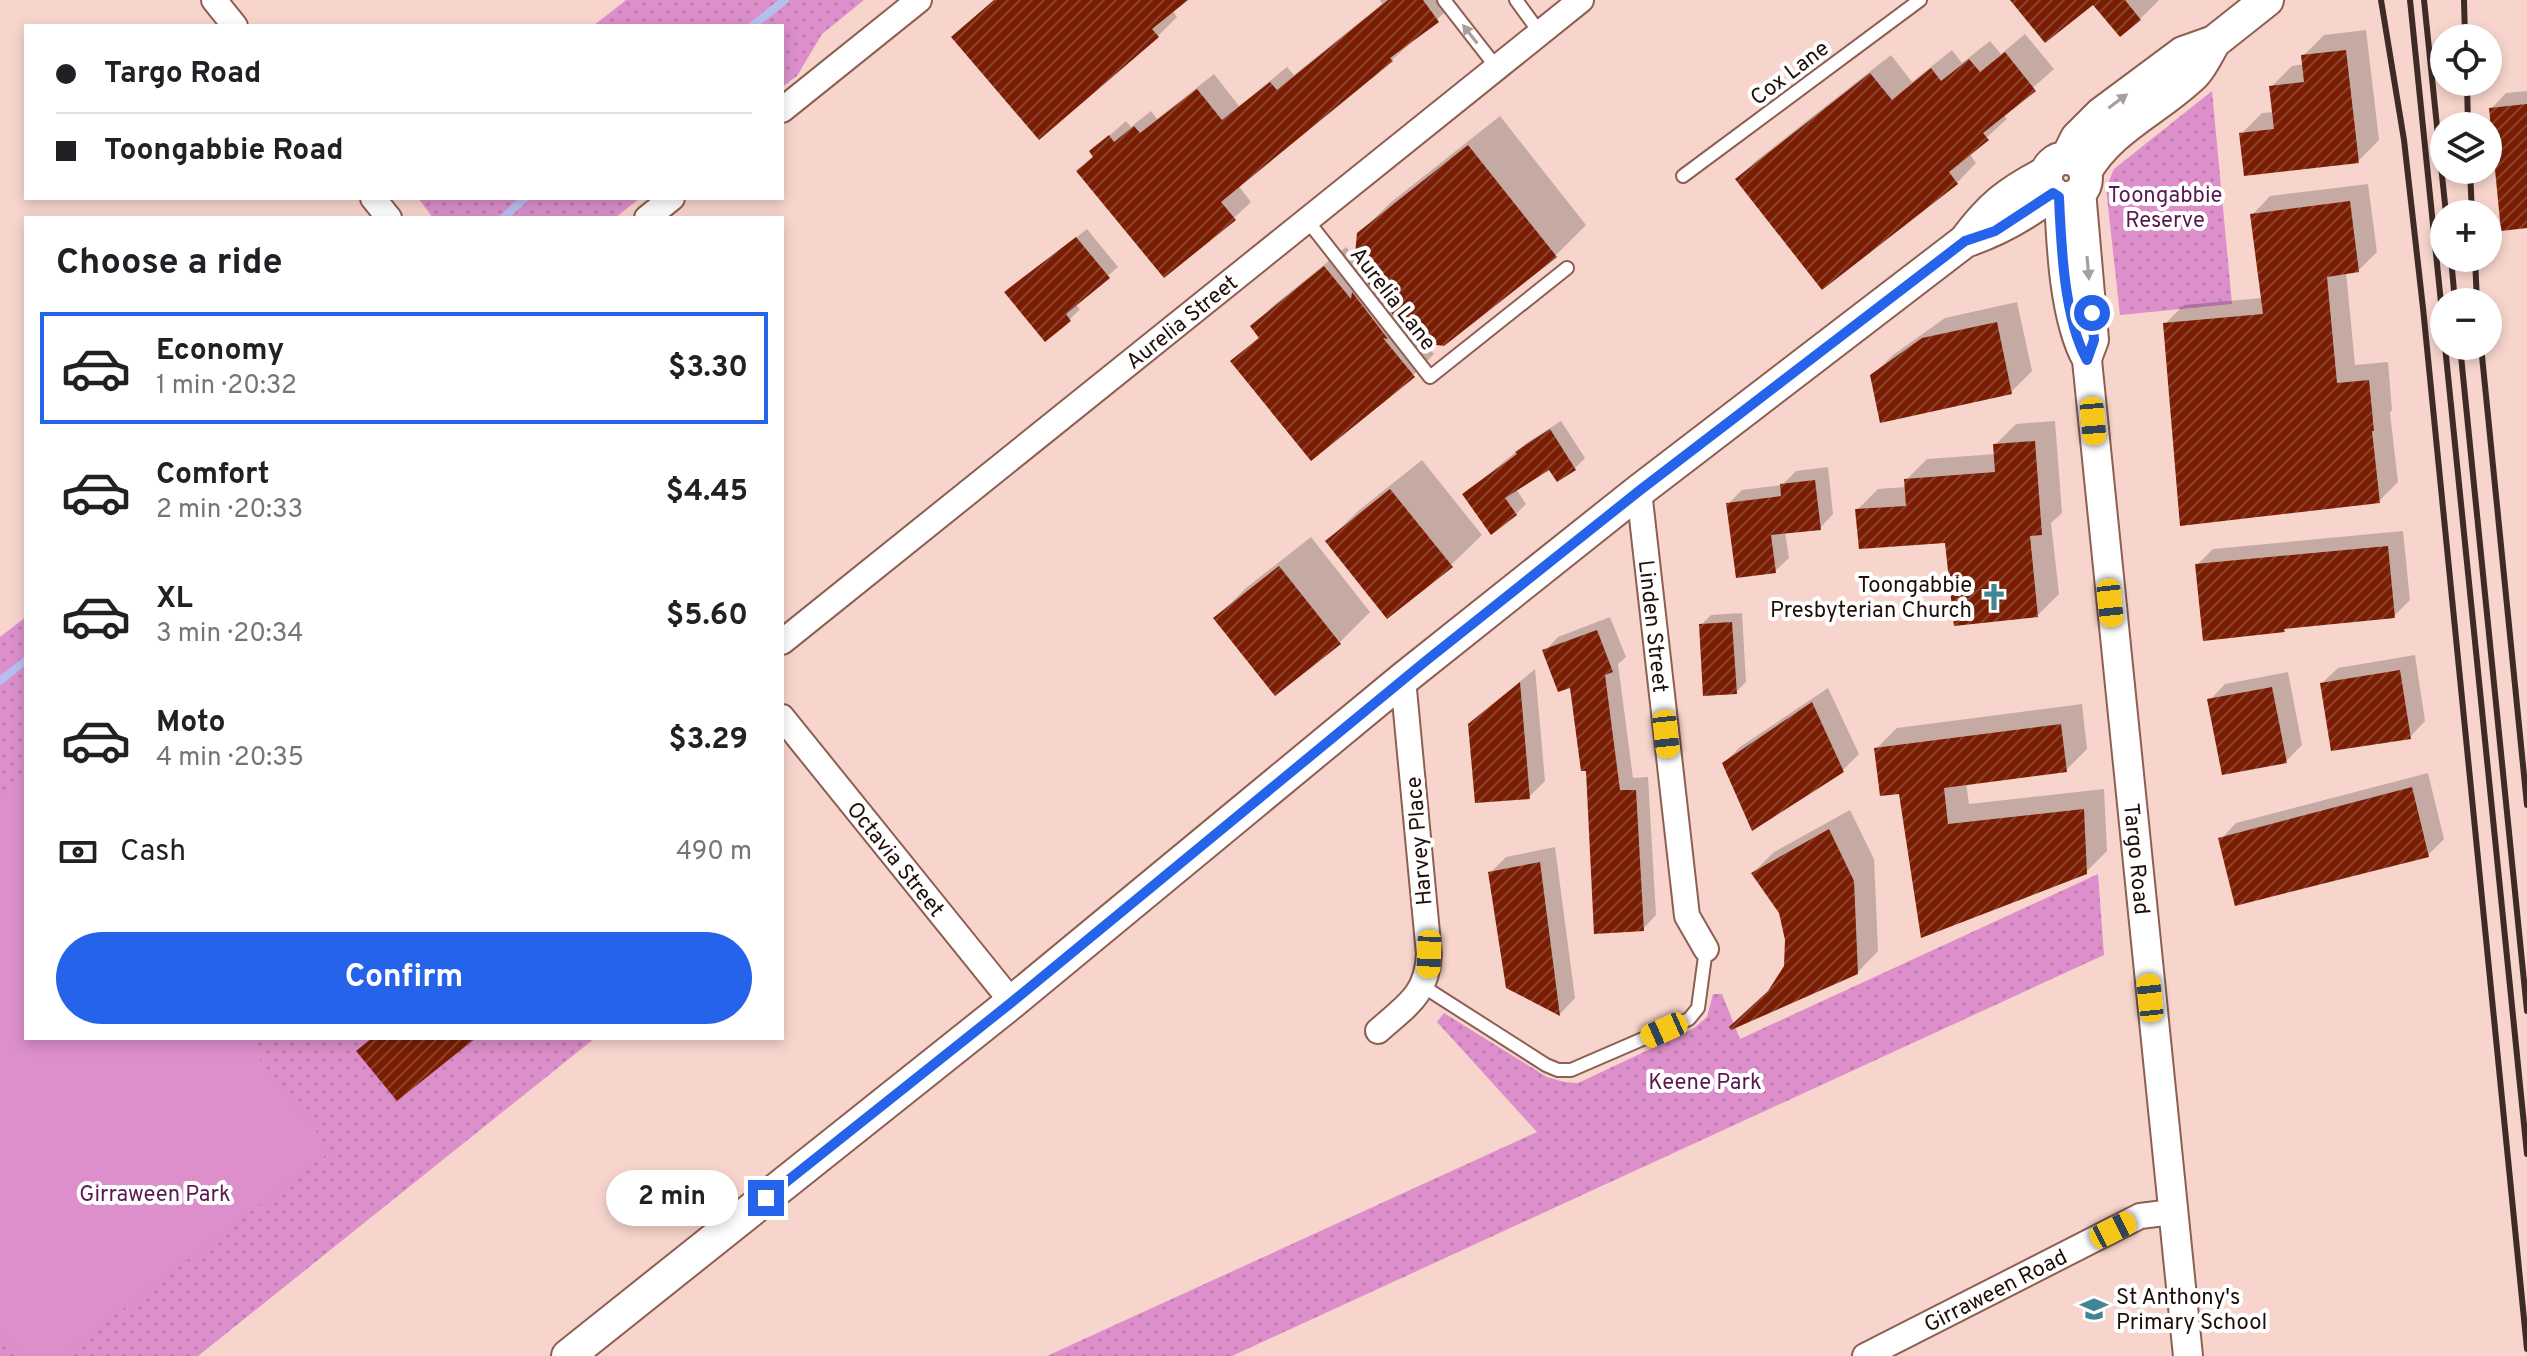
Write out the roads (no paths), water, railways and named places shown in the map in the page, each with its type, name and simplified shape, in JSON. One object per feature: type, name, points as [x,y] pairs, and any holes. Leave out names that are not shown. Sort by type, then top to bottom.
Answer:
[{"type":"main road","points":[[568,1356],[1012,1002],[1403,679],[1639,491],[1965,241],[1986,212],[2020,187],[2065,181],[2131,121],[2195,73],[2214,42],[2267,0]]},
{"type":"street","points":[[214,0],[233,24]]},
{"type":"street","points":[[784,108],[919,0]]},
{"type":"street","name":"Aurelia Street","points":[[784,640],[1581,0]]},
{"type":"street","name":"Targo Road","points":[[2065,181],[2094,340],[2087,360],[2188,1356]]},
{"type":"street","points":[[375,200],[387,216]]},
{"type":"street","points":[[650,216],[670,200]]},
{"type":"street","name":"Linden Street","points":[[1639,491],[1687,916],[1706,949]]},
{"type":"street","name":"Harvey Place","points":[[1403,679],[1429,954],[1424,987]]},
{"type":"street","name":"Octavia Street","points":[[784,719],[1012,1002]]},
{"type":"street","points":[[1378,1031],[1424,987]]},
{"type":"street","name":"Girraween Road","points":[[1865,1356],[2140,1216],[2173,1212]]},
{"type":"lane","points":[[1444,0],[1497,68]]},
{"type":"lane","points":[[1516,0],[1540,33]]},
{"type":"lane","name":"Cox Lane","points":[[1683,176],[1920,0]]},
{"type":"lane","name":"Aurelia Lane","points":[[1307,220],[1430,377],[1567,268]]},
{"type":"lane","points":[[1424,987],[1546,1065],[1558,1070],[1571,1070],[1689,1019],[1698,1008],[1706,949]]},
{"type":"waterway","points":[[755,24],[785,0]]},
{"type":"waterway","points":[[505,216],[523,200]]},
{"type":"waterway","points":[[0,681],[24,662]]},
{"type":"railway","points":[[2381,0],[2404,140],[2423,308],[2527,1349]]},
{"type":"railway","points":[[2410,0],[2439,288]]},
{"type":"railway","points":[[2424,0],[2445,200]]},
{"type":"railway","points":[[2464,0],[2465,24]]},
{"type":"railway","points":[[2467,96],[2468,112]]},
{"type":"railway","points":[[2471,184],[2471,200]]},
{"type":"railway","points":[[2452,272],[2454,288]]},
{"type":"railway","points":[[2476,272],[2476,288]]},
{"type":"railway","points":[[2446,360],[2527,1154]]},
{"type":"railway","points":[[2461,360],[2527,1011]]},
{"type":"railway","points":[[2482,360],[2527,805]]},
{"type":"place","name":"Toongabbie Presbyterian Church","points":[[1994,597]]},
{"type":"place","name":"St Anthony's Primary School","points":[[2094,1309]]},
{"type":"park label","name":"Toongabbie Reserve","points":[[2165,206]]},
{"type":"park label","name":"Keene Park","points":[[1705,1081]]},
{"type":"park label","name":"Girraween Park","points":[[155,1193]]}]
